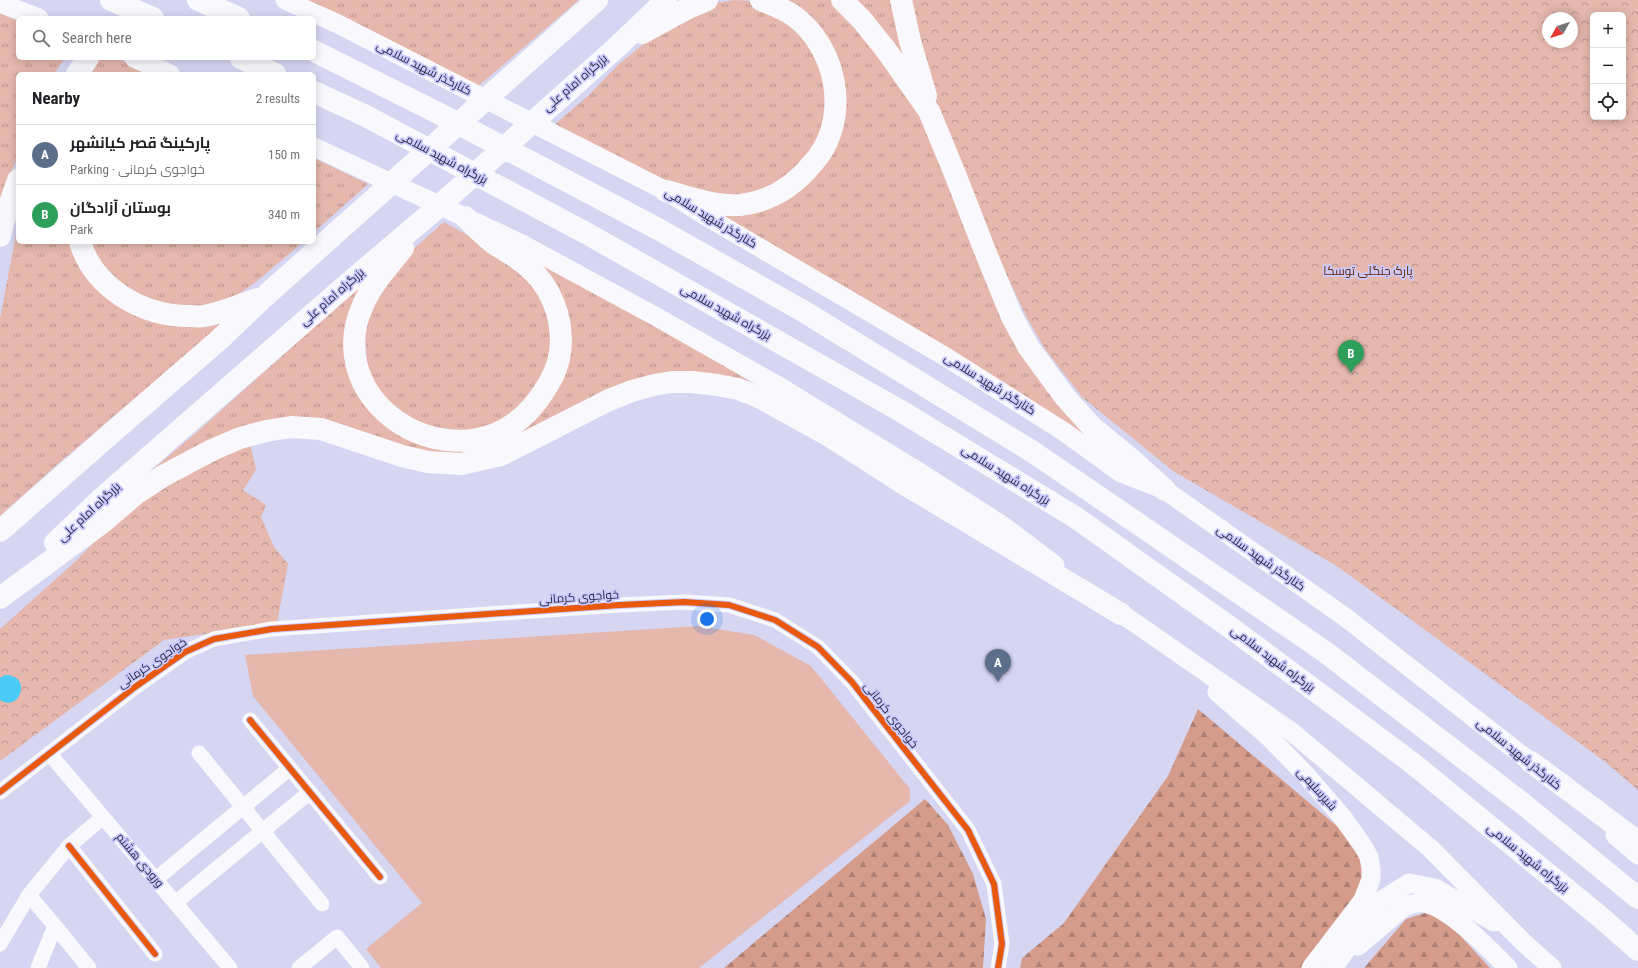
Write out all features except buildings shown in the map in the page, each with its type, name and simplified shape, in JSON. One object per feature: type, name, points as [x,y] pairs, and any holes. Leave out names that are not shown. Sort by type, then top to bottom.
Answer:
[{"type":"highway","points":[[111,0],[148,16]]},
{"type":"highway","points":[[124,16],[138,0]]},
{"type":"highway","points":[[198,0],[234,16]]},
{"type":"highway","points":[[0,531],[220,339],[264,296],[352,219],[523,64],[597,0]]},
{"type":"highway","name":"بزرگراه امام علی","points":[[0,597],[103,497],[430,214],[569,88],[617,47],[666,0]]},
{"type":"highway","points":[[617,47],[688,8],[707,0]]},
{"type":"highway","points":[[666,191],[722,205],[740,205],[764,199],[784,191],[797,180],[818,157],[826,142],[832,126],[836,100],[832,74],[826,56],[818,41],[794,16],[780,7],[761,0]]},
{"type":"highway","points":[[842,0],[862,20],[886,50],[929,111]]},
{"type":"highway","points":[[900,0],[910,41],[924,84],[929,111],[1012,317],[1029,348],[1065,397],[1092,427],[1165,490]]},
{"type":"highway","points":[[316,52],[451,120],[658,229],[803,311],[1033,452],[1324,651],[1522,803],[1638,898]]},
{"type":"highway","points":[[78,72],[87,60]]},
{"type":"highway","points":[[244,60],[271,72]]},
{"type":"highway","name":"بزرگراه شهید سلامی","points":[[316,93],[364,115],[586,233],[899,410],[1075,517],[1231,628],[1411,762],[1592,910],[1638,950]]},
{"type":"highway","points":[[0,236],[16,186]]},
{"type":"highway","points":[[430,214],[379,279],[363,305],[357,322],[355,352],[357,368],[363,382],[372,397],[383,410],[393,419],[415,432],[440,440],[466,440],[495,434],[510,426],[525,415],[538,402],[553,378],[559,364],[561,347],[561,332],[557,309],[548,291],[540,280],[519,260],[493,243],[465,217]]},
{"type":"highway","points":[[81,244],[89,264],[106,284],[124,298],[148,310],[180,316],[203,316],[264,296]]},
{"type":"highway","points":[[0,597],[102,522],[137,493],[163,476],[212,450],[240,438],[266,431],[291,427],[321,429],[402,456],[428,462],[461,464],[501,455],[609,400],[632,391],[672,382],[692,382],[717,385],[759,397],[828,435],[901,482],[1121,614]]},
{"type":"highway","points":[[1531,762],[1638,842]]},
{"type":"main road","name":"کنارگذر شهید سلامی","points":[[284,0],[338,24],[666,191],[710,219],[946,356],[1063,431],[1121,473],[1165,490],[1345,617],[1531,762],[1638,855]]},
{"type":"main road","points":[[0,3],[34,16]]},
{"type":"main road","points":[[138,60],[166,72]]},
{"type":"main road","points":[[316,148],[520,243],[646,311],[782,388],[1002,525],[1121,614],[1292,732],[1431,849],[1523,942],[1552,968]]},
{"type":"main road","name":"شیرسلیمی","points":[[1161,641],[1279,748],[1343,818],[1364,846],[1369,857],[1371,879],[1363,900],[1312,968]]},
{"type":"main road","points":[[1333,968],[1382,900],[1409,883],[1435,888],[1473,909],[1523,942]]},
{"type":"main road","points":[[1336,968],[1396,912],[1404,906],[1413,903],[1424,903],[1441,910],[1469,931],[1508,968]]},
{"type":"street","name":"خواجوی کرمانی","points":[[0,792],[135,687],[185,652],[214,639],[272,630],[620,605],[684,602],[729,605],[775,620],[818,647],[852,682],[968,830],[994,884],[1002,944],[998,968]]},
{"type":"street","points":[[250,720],[380,876]]},
{"type":"street","name":"ورودی هشتم","points":[[49,753],[230,968]]},
{"type":"street","points":[[199,753],[322,904]]},
{"type":"street","points":[[156,880],[290,768]]},
{"type":"street","points":[[175,903],[310,792]]},
{"type":"street","points":[[0,944],[29,895],[69,846],[103,817]]},
{"type":"street","points":[[69,846],[155,954]]},
{"type":"street","points":[[29,895],[89,968]]},
{"type":"street","points":[[38,968],[55,926]]},
{"type":"street","points":[[298,968],[337,937],[362,968]]},
{"type":"green space","points":[[297,0],[579,0],[476,88]]},
{"type":"green space","points":[[736,0],[750,1],[769,6],[821,54],[827,125],[792,178],[744,199],[671,183],[553,126],[588,96],[619,64],[661,30],[714,3]]},
{"type":"green space","points":[[780,0],[832,0],[855,25],[921,117],[998,303],[1117,460],[706,207],[785,194],[842,95]]},
{"type":"green space","points":[[852,0],[897,0],[922,90]]},
{"type":"green space","name":"پارک جنگلی توسکا","points":[[904,0],[1638,0],[1638,790],[1604,761],[1335,565],[1173,471],[1082,397],[1045,349],[1026,316],[975,207],[924,70]]},
{"type":"green space","points":[[0,13],[16,20],[16,60],[64,60],[55,72],[16,72],[16,161],[0,199]]},
{"type":"green space","points":[[96,60],[120,60],[148,72],[86,72]]},
{"type":"green space","points":[[316,159],[368,184],[316,230]]},
{"type":"green space","points":[[444,222],[507,257],[535,281],[558,346],[532,402],[484,432],[414,426],[368,382],[364,317],[403,258]]},
{"type":"green space","points":[[16,234],[16,244],[76,244],[104,293],[231,316],[52,469],[0,516],[0,319]]},
{"type":"green space","points":[[496,240],[698,349],[754,384],[713,375],[538,429],[461,455],[412,449],[306,419],[112,504],[197,432],[367,280],[351,363],[413,437],[516,428],[566,332]]},
{"type":"green space","points":[[86,244],[301,244],[256,282],[232,299],[214,307],[174,311],[117,288]]},
{"type":"green space","points":[[250,443],[256,470],[243,490],[266,505],[261,517],[274,547],[288,564],[277,623],[164,640],[0,761],[0,629],[76,561],[108,528],[170,480]]},
{"type":"green space","points":[[699,626],[754,635],[811,666],[910,789],[910,801],[699,968],[381,968],[366,949],[422,903],[253,696],[245,655]]},
{"type":"green space","points":[[1198,709],[1338,827],[1364,859],[1365,880],[1307,968],[1020,968],[1022,958],[1064,923],[1168,776]]},
{"type":"green space","points":[[925,799],[948,825],[973,874],[986,919],[983,968],[724,968]]},
{"type":"green space","points":[[1425,913],[1445,919],[1490,968],[1364,968],[1406,919]]},
{"type":"water","points":[[5,675],[14,677],[19,681],[21,686],[18,698],[13,702],[7,703],[0,700],[0,678]]},
{"type":"cycle path","points":[[0,792],[135,687],[185,652],[214,639],[272,629],[620,605],[684,602],[729,605],[775,620],[818,647],[852,682],[968,830],[994,884],[1002,944],[998,968]]},
{"type":"cycle path","points":[[250,720],[380,877]]},
{"type":"cycle path","points":[[69,846],[155,954]]},
{"type":"place","name":"بوستان آزادگان","points":[[1351,373]]},
{"type":"place","name":"پارکینگ قصر کیانشهر","points":[[998,682]]}]
